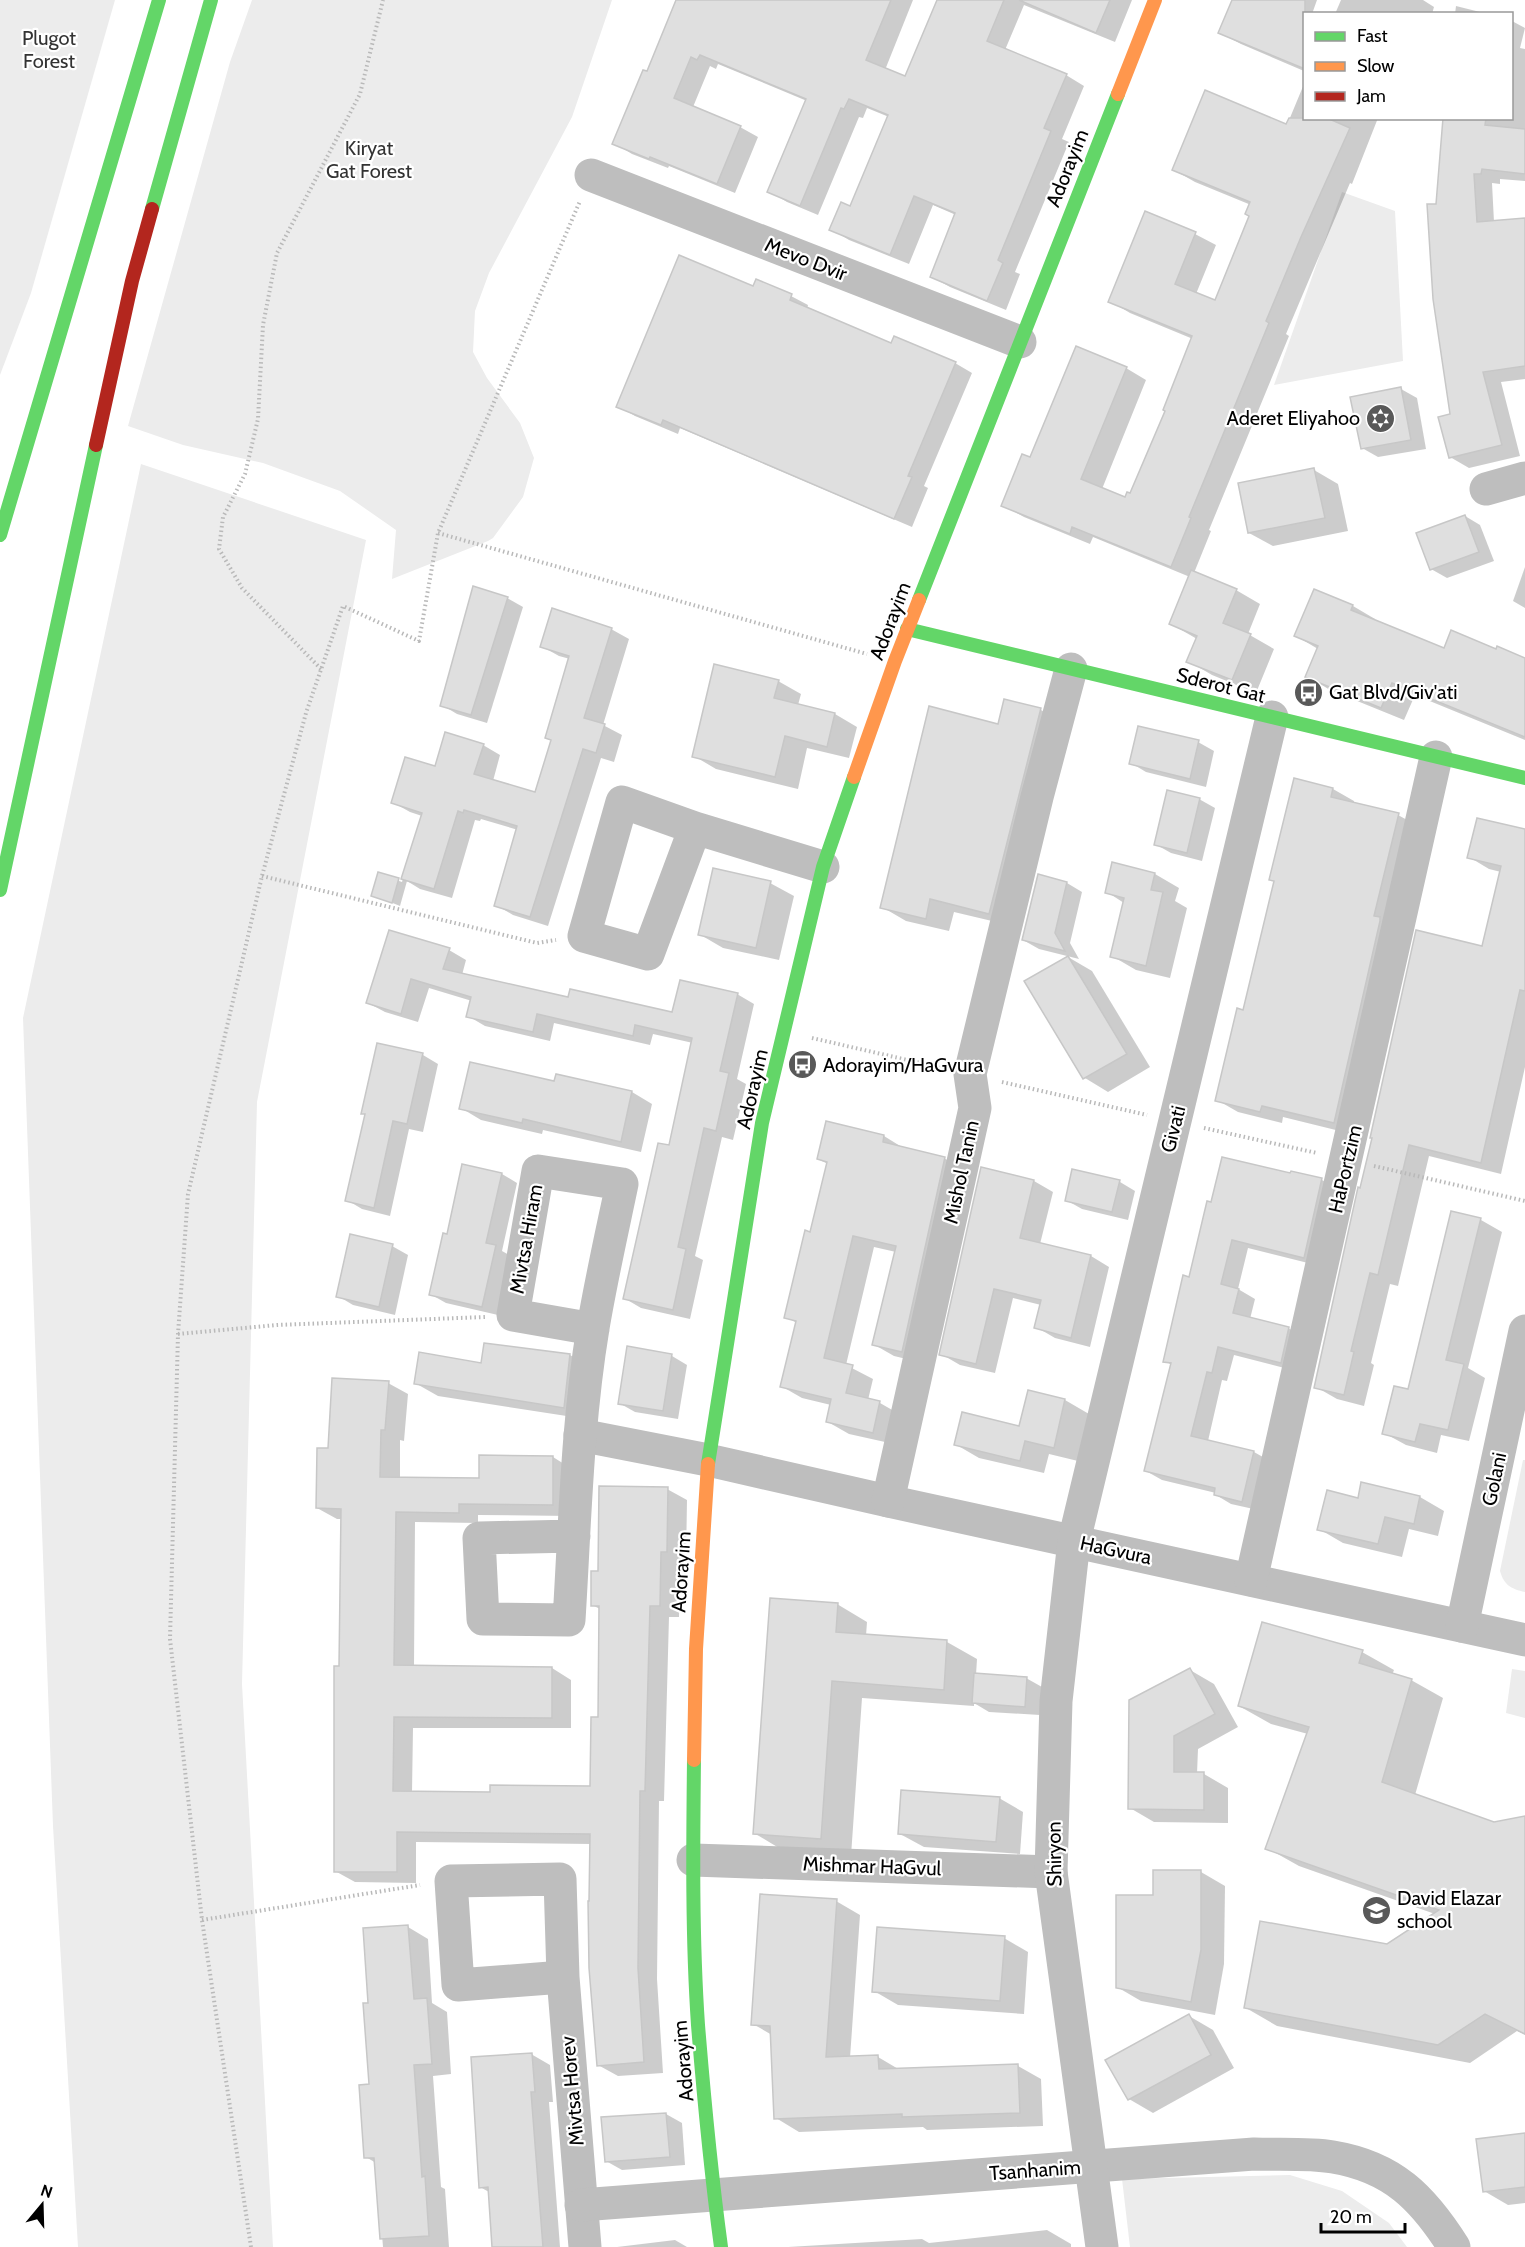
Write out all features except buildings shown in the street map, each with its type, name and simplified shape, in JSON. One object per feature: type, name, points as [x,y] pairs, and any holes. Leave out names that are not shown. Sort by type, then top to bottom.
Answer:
[{"type":"main road","points":[[0,535],[159,0]]},
{"type":"main road","points":[[0,890],[132,281],[211,0]]},
{"type":"main road","name":"Adorayim","points":[[721,2247],[698,2023],[693,1860],[696,1649],[708,1460],[762,1124],[823,867],[895,661],[1155,0]]},
{"type":"main road","name":"Sderot Gat","points":[[907,629],[1525,778]]},
{"type":"street","name":"Mevo Dvir","points":[[591,175],[1020,342]]},
{"type":"street","points":[[1486,489],[1525,478]]},
{"type":"street","name":"Mishol Tanin","points":[[888,1501],[975,1108],[970,1074],[1037,797],[1071,669]]},
{"type":"street","name":"Givati","points":[[1074,1540],[1272,717]]},
{"type":"street","name":"HaPortzim","points":[[1251,1580],[1436,757]]},
{"type":"street","points":[[695,828],[648,954],[584,936],[622,802],[695,828],[823,867]]},
{"type":"street","name":"Mivtsa Hiram","points":[[574,1536],[580,1435],[593,1329],[622,1184],[538,1171],[513,1316],[593,1329]]},
{"type":"street","name":"Golani","points":[[1462,1626],[1525,1331]]},
{"type":"street","name":"HaGvura","points":[[580,1435],[708,1460],[1525,1640]]},
{"type":"street","name":"Shiryon","points":[[1074,1540],[1056,1701],[1051,1872],[1102,2247]]},
{"type":"street","name":"Mishmar HaGvul","points":[[693,1860],[1051,1872]]},
{"type":"street","name":"Mivtsa Horev","points":[[451,1881],[560,1879],[563,1977],[585,2247]]},
{"type":"street","points":[[451,1881],[458,1984],[563,1977]]},
{"type":"street","name":"Tsanhanim","points":[[581,2205],[1254,2154],[1333,2157],[1379,2170],[1406,2188],[1435,2216],[1454,2247]]},
{"type":"path","points":[[321,669],[242,588],[219,549],[222,517],[245,474],[258,419],[263,325],[277,253],[360,94],[383,0]]},
{"type":"path","points":[[251,2247],[202,1920],[170,1639],[178,1334],[188,1194],[262,876],[306,713],[343,606],[418,641],[438,533],[591,175]]},
{"type":"path","points":[[438,533],[895,661]]},
{"type":"path","points":[[262,876],[537,943],[584,936]]},
{"type":"path","points":[[178,1334],[277,1325],[513,1316]]},
{"type":"path","points":[[202,1920],[451,1881]]},
{"type":"green space","name":"Plugot Forest","points":[[0,0],[115,0],[31,293],[0,375]]},
{"type":"green space","name":"Kiryat Gat Forest","points":[[252,0],[612,0],[572,117],[489,273],[475,311],[473,352],[487,378],[520,423],[534,458],[523,497],[493,538],[392,579],[396,530],[340,491],[263,463],[183,445],[128,426],[230,62]]},
{"type":"green space","points":[[1342,192],[1395,211],[1403,361],[1274,385]]},
{"type":"green space","points":[[141,464],[366,540],[257,1102],[242,1684],[273,2247],[78,2247],[53,1826],[23,1018]]},
{"type":"green space","points":[[1523,1460],[1525,1460],[1525,1592],[1509,1586],[1500,1571]]},
{"type":"green space","points":[[1512,1669],[1525,1671],[1525,1718],[1506,1713]]},
{"type":"green space","points":[[1290,2175],[1342,2191],[1389,2223],[1407,2247],[1130,2247],[1122,2179]]},
{"type":"traffic: fast","points":[[0,535],[159,0]]},
{"type":"traffic: fast","points":[[152,209],[211,0]]},
{"type":"traffic: fast","points":[[919,600],[1118,94]]},
{"type":"traffic: fast","points":[[0,890],[96,445]]},
{"type":"traffic: fast","points":[[907,629],[1525,778]]},
{"type":"traffic: fast","points":[[708,1464],[762,1123],[823,867],[854,777]]},
{"type":"traffic: fast","points":[[694,1760],[693,1892],[696,1992],[705,2108],[721,2247]]},
{"type":"traffic: slow","points":[[1118,94],[1155,0]]},
{"type":"traffic: slow","points":[[854,777],[919,600]]},
{"type":"traffic: slow","points":[[694,1760],[696,1649],[708,1464]]},
{"type":"traffic: jam","points":[[96,445],[132,281],[152,209]]},
{"type":"place","name":"Aderet Eliyahoo","points":[[1381,418]]},
{"type":"place","name":"Gat Blvd/Giv'ati","points":[[1308,692]]},
{"type":"place","name":"Adorayim/HaGvura","points":[[802,1065]]},
{"type":"place","name":"David Elazar school","points":[[1376,1910]]}]
